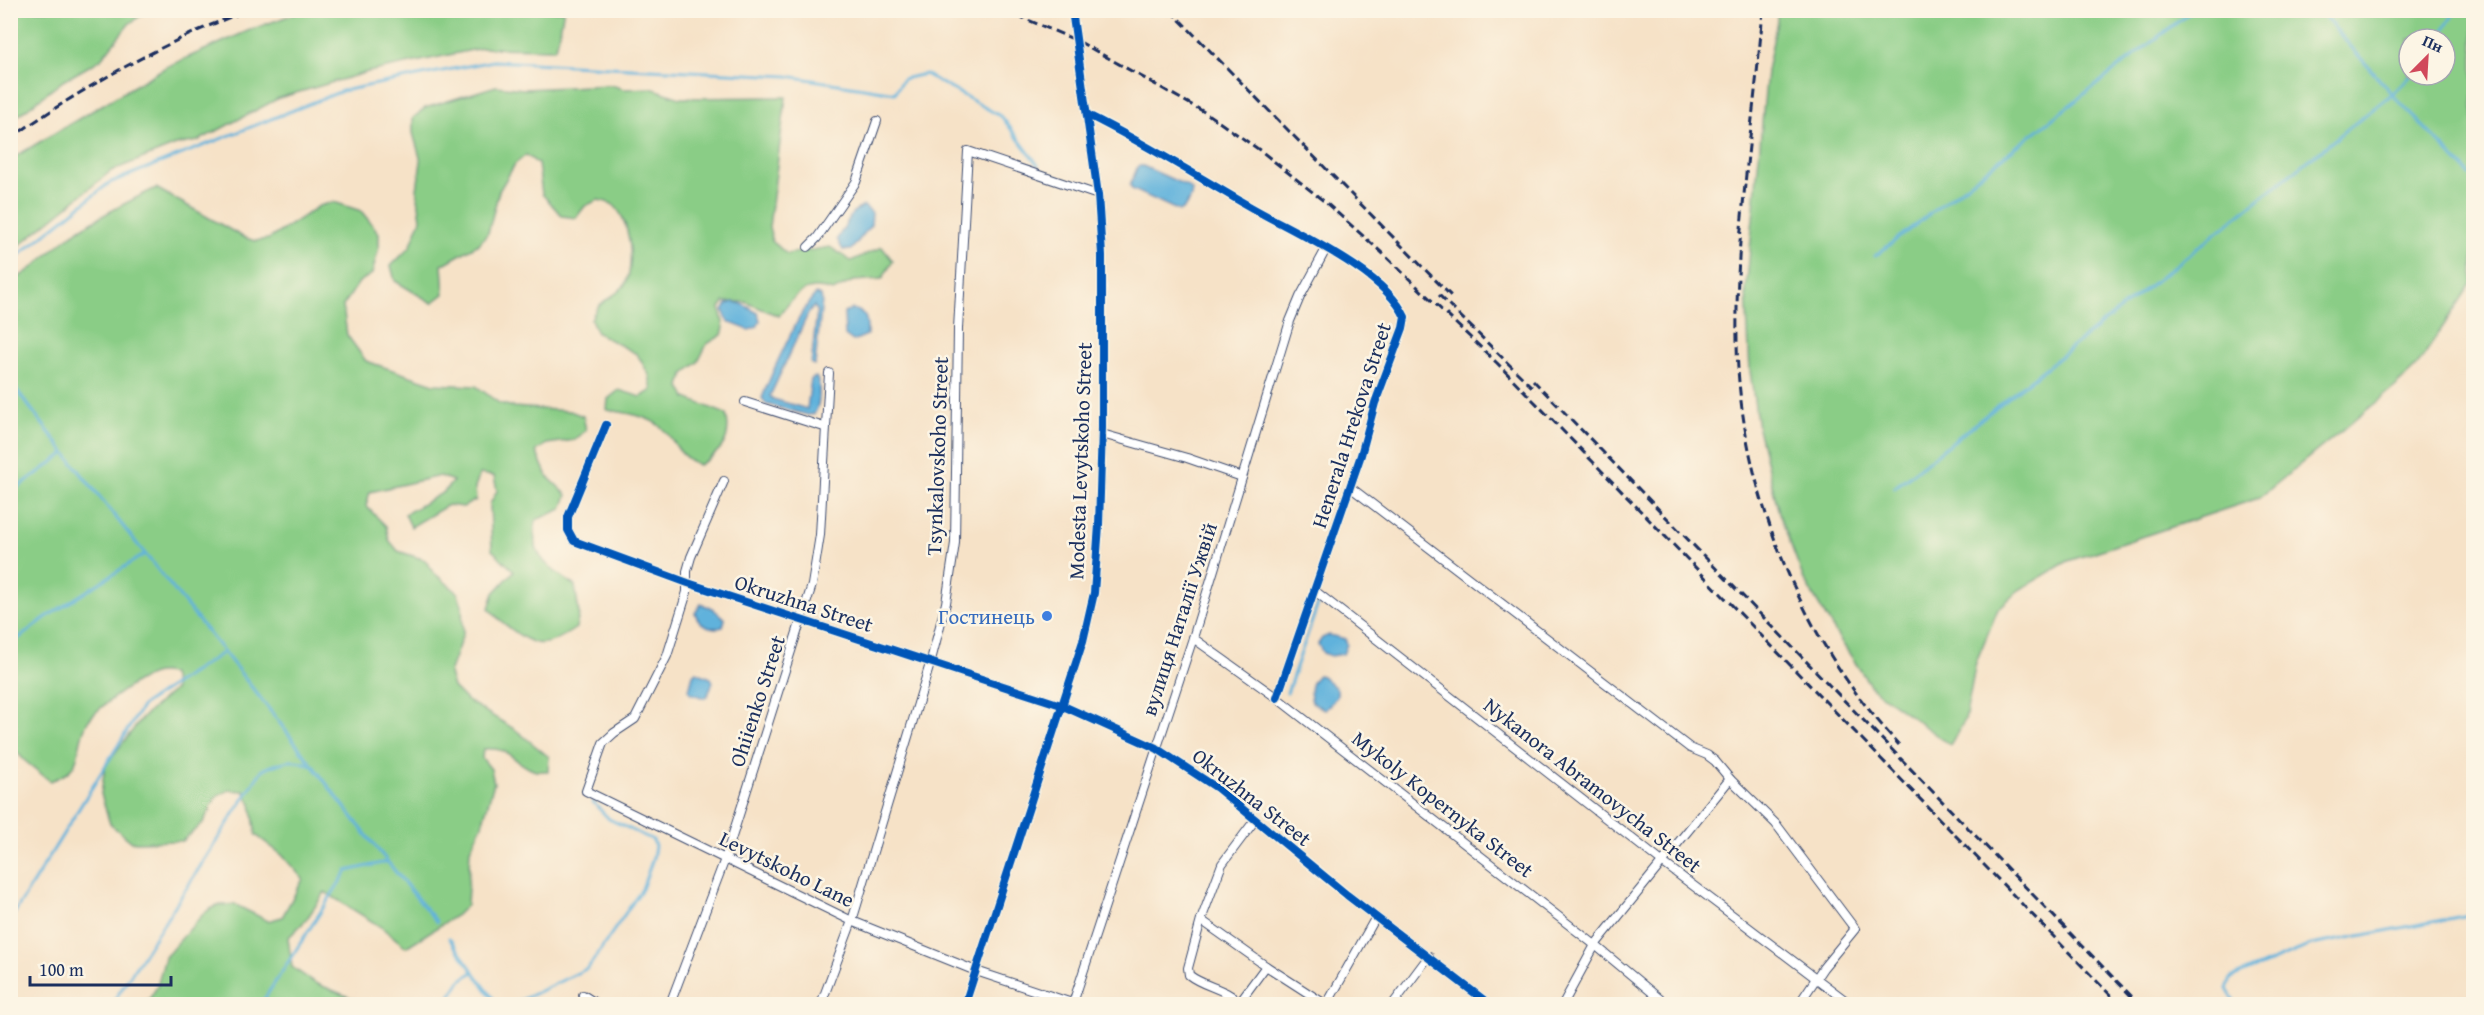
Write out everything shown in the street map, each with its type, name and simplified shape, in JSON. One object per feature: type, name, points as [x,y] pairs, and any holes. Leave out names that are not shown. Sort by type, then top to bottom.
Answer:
[{"type":"street","name":"Modesta Levytskoho Street","points":[[965,1005],[1083,641],[1094,593],[1102,434],[1102,255],[1098,195],[1072,10]]},
{"type":"street","name":"Henerala Hrekova Street","points":[[1088,116],[1123,132],[1338,255],[1387,293],[1405,318],[1315,591],[1277,698]]},
{"type":"street","points":[[808,247],[817,238],[856,182],[876,121]]},
{"type":"street","name":"Tsynkalovskoho Street","points":[[821,1005],[852,921],[930,664],[946,603],[955,543],[958,329],[968,151],[1098,195]]},
{"type":"street","name":"вулиця Наталії Ужвій","points":[[1074,1004],[1193,638],[1290,321],[1326,249]]},
{"type":"street","name":"Ohiienko Street","points":[[670,1005],[724,859],[812,585],[820,535],[829,373]]},
{"type":"street","points":[[745,402],[825,427]]},
{"type":"street","name":"Okruzhna Street","points":[[606,425],[567,517],[568,530],[574,541],[688,584],[1061,705],[1156,748],[1217,788],[1489,1005]]},
{"type":"street","points":[[1102,434],[1187,458],[1242,477]]},
{"type":"street","points":[[688,584],[687,570],[691,557],[724,481]]},
{"type":"street","name":"Henerala Hrekova Street","points":[[1350,487],[1690,748],[1707,755],[1776,824],[1855,929],[1818,978]]},
{"type":"street","name":"Levytskoho Lane","points":[[688,584],[667,656],[635,719],[603,743],[586,791],[852,921],[976,971],[1074,1004]]},
{"type":"street","name":"Nykanora Abramovycha Street","points":[[1315,591],[1662,862],[1818,978],[1850,1005]]},
{"type":"street","name":"Mykoly Kopernyka Street","points":[[1193,638],[1277,698],[1595,945],[1666,1005]]},
{"type":"street","points":[[1563,1005],[1595,945],[1730,779]]},
{"type":"street","points":[[1255,820],[1222,864],[1201,920],[1188,968],[1189,975],[1197,981],[1231,995],[1238,1003],[1266,966]]},
{"type":"street","points":[[1201,920],[1326,1005],[1376,917]]},
{"type":"street","points":[[1393,1005],[1429,957]]},
{"type":"street","points":[[1799,1005],[1818,978]]},
{"type":"street","points":[[583,995],[597,1005]]},
{"type":"green space","points":[[11,10],[147,11],[129,24],[100,60],[63,81],[11,121]]},
{"type":"green space","points":[[302,11],[564,11],[558,41],[554,49],[482,48],[368,72],[279,98],[198,141],[176,145],[111,171],[11,252],[11,159],[166,67],[250,30]]},
{"type":"green space","points":[[1777,11],[2473,11],[2473,281],[2417,366],[2395,387],[2259,498],[2068,561],[2019,590],[1998,609],[1976,662],[1965,720],[1950,745],[1872,688],[1804,580],[1779,513],[1758,428],[1750,371],[1746,291],[1767,71]]},
{"type":"green space","points":[[611,85],[624,89],[651,88],[680,98],[786,97],[769,227],[772,241],[787,254],[830,247],[851,261],[882,247],[893,261],[882,279],[853,281],[833,291],[808,289],[796,296],[779,316],[745,302],[724,302],[720,308],[724,328],[722,335],[707,344],[698,362],[684,374],[680,386],[686,398],[726,414],[728,431],[723,445],[713,456],[699,465],[685,457],[667,433],[650,420],[607,410],[608,399],[619,390],[641,397],[652,390],[649,375],[637,354],[597,333],[591,319],[602,303],[623,287],[630,269],[630,244],[627,231],[618,210],[612,204],[598,200],[585,206],[576,218],[562,216],[542,194],[538,164],[526,155],[515,164],[499,191],[488,233],[479,244],[442,265],[444,294],[432,303],[395,281],[391,266],[410,247],[421,219],[417,190],[421,161],[413,133],[413,118],[425,108],[496,86],[524,89]]},
{"type":"green space","points":[[156,188],[243,237],[255,241],[269,239],[319,206],[334,202],[361,211],[379,233],[379,247],[372,274],[359,282],[343,306],[347,335],[366,361],[434,384],[476,386],[499,403],[513,407],[570,411],[583,416],[586,430],[575,440],[547,444],[536,451],[547,476],[567,495],[562,509],[536,520],[535,543],[538,552],[549,567],[575,586],[579,614],[576,628],[552,641],[541,644],[524,638],[489,608],[494,593],[514,571],[492,550],[490,504],[497,491],[494,476],[480,474],[475,487],[476,500],[463,507],[448,505],[411,527],[405,514],[444,492],[453,481],[440,476],[370,492],[366,506],[386,526],[389,540],[398,551],[425,560],[433,572],[457,592],[462,605],[463,634],[449,673],[453,687],[466,700],[516,730],[549,757],[548,771],[536,771],[506,752],[483,749],[482,758],[491,769],[494,783],[482,825],[470,850],[467,905],[457,915],[406,947],[381,927],[325,892],[306,920],[288,938],[292,967],[315,983],[366,1004],[146,1004],[157,987],[165,957],[204,913],[217,905],[236,905],[268,921],[282,917],[303,879],[282,855],[256,835],[251,804],[244,791],[229,790],[216,797],[203,823],[182,841],[132,842],[110,824],[101,794],[105,766],[142,718],[175,689],[172,674],[158,673],[142,679],[99,709],[87,723],[74,764],[62,776],[50,781],[25,761],[11,746],[11,281],[27,272],[80,229]]},
{"type":"water","points":[[1138,166],[1143,166],[1192,190],[1191,197],[1183,210],[1179,211],[1132,189],[1130,185]]},
{"type":"water","points":[[864,206],[872,213],[871,225],[851,250],[843,250],[837,239],[853,212]]},
{"type":"water","points":[[816,294],[821,296],[822,301],[815,365],[811,364],[817,311],[814,306],[808,314],[770,396],[773,399],[807,409],[811,379],[816,377],[819,389],[818,406],[814,414],[808,415],[766,404],[762,398],[794,327]]},
{"type":"water","points":[[733,302],[758,313],[760,321],[757,327],[749,330],[728,322],[723,310],[727,304]]},
{"type":"water","points":[[852,309],[864,315],[867,325],[867,335],[853,341],[845,335],[844,313]]},
{"type":"water","points":[[701,604],[712,608],[725,619],[723,627],[709,627],[699,621],[695,613]]},
{"type":"water","points":[[1329,635],[1345,639],[1347,644],[1343,654],[1331,656],[1323,653],[1318,644],[1322,638]]},
{"type":"water","points":[[696,672],[711,678],[713,682],[708,695],[704,698],[690,693],[689,690]]},
{"type":"water","points":[[1318,675],[1337,689],[1337,696],[1325,710],[1312,702],[1311,698],[1311,684]]},
{"type":"waterway","points":[[1875,256],[2193,10]]},
{"type":"waterway","points":[[2319,10],[2392,94],[2474,179]]},
{"type":"waterway","points":[[2445,27],[2456,10]]},
{"type":"waterway","points":[[10,262],[109,183],[342,91],[493,61],[787,76],[895,93],[903,79],[925,74],[1002,117],[1038,165]]},
{"type":"waterway","points":[[1894,488],[2399,87]]},
{"type":"waterway","points":[[10,381],[388,863],[437,922]]},
{"type":"waterway","points":[[10,493],[64,454]]},
{"type":"waterway","points":[[10,645],[45,618],[143,555]]},
{"type":"waterway","points":[[1287,693],[1318,604]]},
{"type":"waterway","points":[[10,920],[143,705],[224,652]]},
{"type":"waterway","points":[[112,1004],[262,770],[288,761],[314,767]]},
{"type":"waterway","points":[[513,1004],[588,968],[642,889],[653,858],[655,846],[653,840],[609,819],[593,802]]},
{"type":"waterway","points":[[261,1004],[347,871],[386,862]]},
{"type":"waterway","points":[[2236,1004],[2227,989],[2231,978],[2311,945],[2474,914]]},
{"type":"waterway","points":[[449,938],[497,1004]]},
{"type":"waterway","points":[[445,1004],[460,981],[474,971]]},
{"type":"railway","points":[[10,139],[65,102],[156,50],[249,10]]},
{"type":"railway","points":[[1004,10],[1078,41],[1206,113],[1261,151],[1325,202],[1380,251],[1497,363],[2119,1004]]},
{"type":"railway","points":[[1170,10],[1453,298]]},
{"type":"railway","points":[[1763,10],[1742,217],[1737,300],[1739,386],[1746,432],[1769,524],[1805,611],[1853,689],[1899,745]]},
{"type":"railway","points":[[1439,295],[1535,390]]},
{"type":"railway","points":[[1533,380],[2139,1004]]},
{"type":"cycle path","points":[[965,1004],[1083,641],[1094,593],[1102,428],[1102,255],[1098,195],[1072,10]]},
{"type":"cycle path","points":[[1088,115],[1149,147],[1247,205],[1335,253],[1378,283],[1394,300],[1405,317],[1375,403],[1361,455],[1277,698]]},
{"type":"cycle path","points":[[606,425],[568,517],[568,530],[574,541],[688,583],[1061,705],[1156,748],[1217,788],[1347,895],[1489,1004]]},
{"type":"place","name":"Гостинець","points":[[1047,616]]}]
